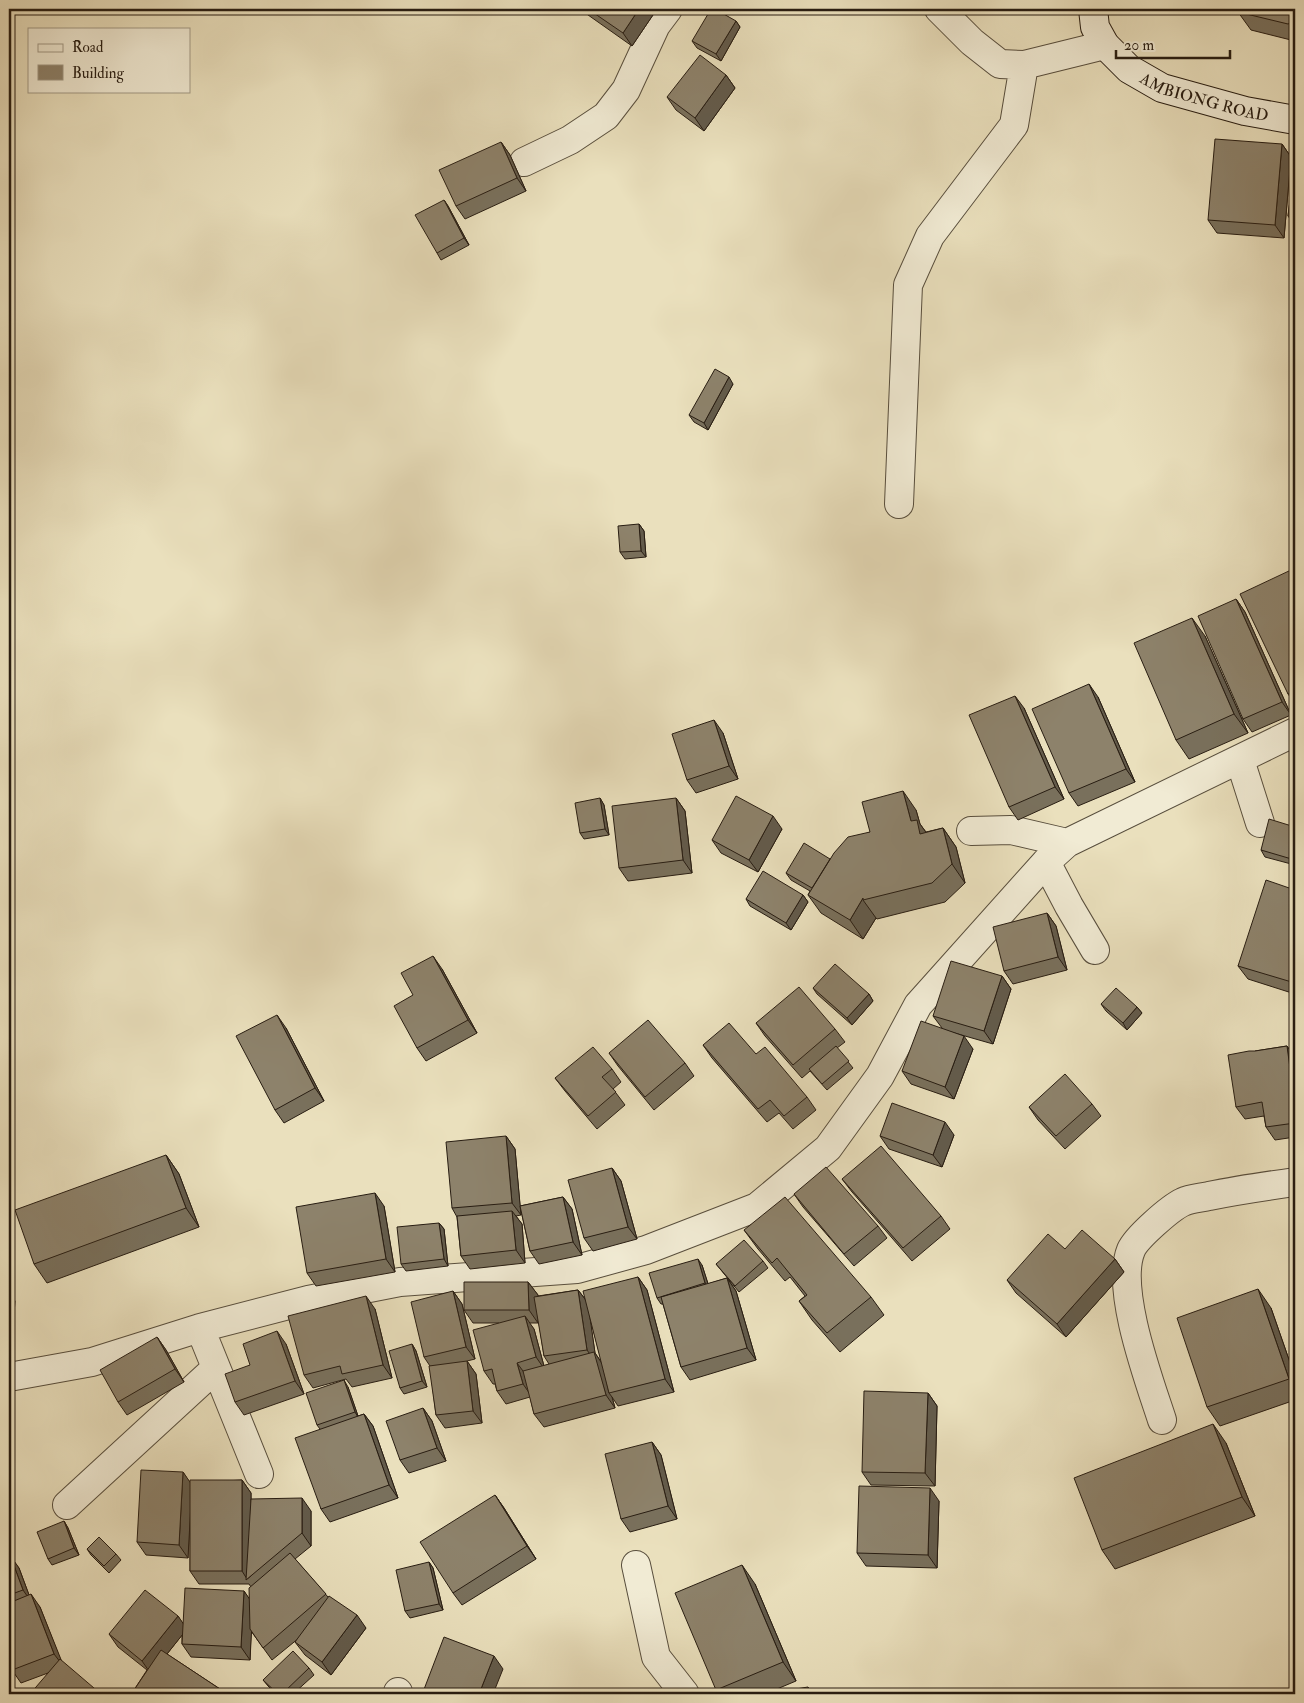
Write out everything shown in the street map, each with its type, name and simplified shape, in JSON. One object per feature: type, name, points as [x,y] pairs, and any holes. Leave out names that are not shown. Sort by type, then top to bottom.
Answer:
[{"type":"street","points":[[524,162],[570,140],[606,116],[626,90],[656,25],[668,9]]},
{"type":"street","points":[[939,9],[972,42],[1000,64],[1024,65],[1105,45]]},
{"type":"street","name":"AMBIONG ROAD","points":[[1093,9],[1095,27],[1105,45],[1129,69],[1162,88],[1245,111],[1295,120]]},
{"type":"street","points":[[898,504],[908,285],[930,236],[1014,125],[1024,65]]},
{"type":"street","points":[[9,1377],[92,1362],[200,1328],[308,1300],[400,1282],[577,1269],[646,1250],[758,1207],[828,1148],[880,1076],[918,1005],[1046,862],[1068,843],[1295,732]]},
{"type":"street","points":[[1240,760],[1260,823]]},
{"type":"street","points":[[971,830],[1012,830],[1068,843]]},
{"type":"street","points":[[1046,862],[1095,950]]},
{"type":"street","points":[[1162,1420],[1144,1367],[1129,1305],[1126,1274],[1131,1249],[1160,1216],[1184,1202],[1242,1189],[1295,1182]]},
{"type":"street","points":[[200,1328],[259,1474]]},
{"type":"street","points":[[67,1505],[216,1368]]},
{"type":"street","points":[[636,1565],[656,1657],[685,1694]]},
{"type":"building","points":[[588,9],[639,9],[623,33]]},
{"type":"building","points":[[711,9],[715,9],[736,21],[716,54],[692,41]]},
{"type":"building","points":[[1237,9],[1295,9],[1295,21],[1288,24],[1238,12]]},
{"type":"building","points":[[700,55],[726,75],[695,118],[667,97]]},
{"type":"building","points":[[1215,139],[1282,144],[1275,225],[1208,220]]},
{"type":"building","points":[[501,142],[517,178],[456,206],[439,170]]},
{"type":"building","points":[[1295,161],[1295,217],[1288,216]]},
{"type":"building","points":[[444,200],[464,238],[437,253],[415,215]]},
{"type":"building","points":[[715,369],[729,377],[704,423],[689,415]]},
{"type":"building","points":[[639,524],[641,551],[620,552],[618,526]]},
{"type":"building","points":[[1291,570],[1295,578],[1295,691],[1288,694],[1240,594]]},
{"type":"building","points":[[1236,599],[1282,702],[1243,719],[1198,616]]},
{"type":"building","points":[[1192,618],[1234,714],[1176,740],[1134,643]]},
{"type":"building","points":[[1089,684],[1126,769],[1069,793],[1032,709]]},
{"type":"building","points":[[1015,696],[1055,787],[1009,807],[969,715]]},
{"type":"building","points":[[714,720],[729,766],[687,780],[672,734]]},
{"type":"building","points":[[903,791],[911,821],[917,820],[920,834],[943,828],[952,864],[932,883],[863,900],[863,898],[850,920],[808,895],[834,853],[848,837],[870,832],[862,802]]},
{"type":"building","points":[[736,796],[773,816],[749,860],[712,840]]},
{"type":"building","points":[[600,798],[605,829],[580,833],[575,803]]},
{"type":"building","points":[[676,798],[683,860],[619,868],[612,806]]},
{"type":"building","points":[[1269,819],[1295,827],[1295,860],[1261,850]]},
{"type":"building","points":[[804,843],[830,859],[812,888],[786,873]]},
{"type":"building","points":[[763,871],[803,895],[786,923],[746,899]]},
{"type":"building","points":[[1266,880],[1295,890],[1295,983],[1238,966]]},
{"type":"building","points":[[1047,913],[1058,957],[1004,971],[993,927]]},
{"type":"building","points":[[433,956],[468,1020],[417,1048],[394,1006],[413,995],[401,973]]},
{"type":"building","points":[[951,961],[1002,976],[984,1031],[933,1016]]},
{"type":"building","points":[[835,964],[869,994],[847,1018],[813,988]]},
{"type":"building","points":[[799,987],[835,1029],[793,1065],[756,1023]]},
{"type":"building","points":[[1116,988],[1137,1007],[1123,1023],[1101,1004]]},
{"type":"building","points":[[277,1015],[315,1088],[275,1110],[236,1036]]},
{"type":"building","points":[[648,1020],[685,1063],[645,1097],[609,1053]]},
{"type":"building","points":[[921,1021],[964,1036],[945,1087],[902,1071]]},
{"type":"building","points":[[729,1023],[756,1054],[765,1047],[807,1097],[784,1116],[770,1100],[758,1109],[703,1045]]},
{"type":"building","points":[[836,1046],[849,1061],[822,1084],[809,1069]]},
{"type":"building","points":[[1287,1046],[1295,1105],[1295,1123],[1266,1127],[1262,1102],[1236,1107],[1228,1055]]},
{"type":"building","points":[[593,1047],[612,1069],[602,1077],[616,1092],[588,1116],[555,1078]]},
{"type":"building","points":[[1065,1074],[1092,1104],[1056,1136],[1029,1107]]},
{"type":"building","points":[[892,1103],[945,1122],[933,1155],[880,1136]]},
{"type":"building","points":[[506,1136],[512,1203],[452,1208],[446,1142]]},
{"type":"building","points":[[881,1146],[941,1216],[903,1248],[842,1179]]},
{"type":"building","points":[[166,1155],[186,1208],[34,1264],[15,1210]]},
{"type":"building","points":[[826,1167],[878,1226],[844,1254],[794,1194]]},
{"type":"building","points":[[612,1168],[628,1227],[584,1238],[568,1180]]},
{"type":"building","points":[[375,1193],[386,1259],[307,1273],[296,1207]]},
{"type":"building","points":[[563,1197],[573,1242],[530,1251],[520,1206]]},
{"type":"building","points":[[785,1197],[871,1297],[827,1333],[799,1301],[807,1295],[777,1258],[772,1263],[744,1230]]},
{"type":"building","points":[[512,1211],[516,1250],[461,1256],[457,1216]]},
{"type":"building","points":[[439,1223],[444,1259],[401,1264],[397,1227]]},
{"type":"building","points":[[1082,1230],[1115,1259],[1057,1324],[1007,1280],[1048,1234],[1065,1249]]},
{"type":"building","points":[[744,1240],[763,1261],[735,1286],[716,1264]]},
{"type":"building","points":[[698,1259],[705,1283],[657,1298],[649,1273]]},
{"type":"building","points":[[638,1277],[665,1379],[609,1393],[583,1291]]},
{"type":"building","points":[[727,1278],[747,1348],[681,1367],[661,1297]]},
{"type":"building","points":[[464,1282],[528,1282],[529,1310],[464,1310]]},
{"type":"building","points":[[1258,1289],[1289,1379],[1207,1407],[1177,1318]]},
{"type":"building","points":[[578,1290],[587,1350],[544,1356],[534,1297]]},
{"type":"building","points":[[453,1291],[466,1347],[424,1357],[411,1302]]},
{"type":"building","points":[[366,1296],[383,1365],[342,1374],[340,1366],[304,1375],[288,1316]]},
{"type":"building","points":[[525,1316],[536,1357],[517,1363],[523,1384],[497,1391],[492,1369],[484,1371],[473,1330]]},
{"type":"building","points":[[277,1331],[295,1381],[235,1402],[225,1374],[250,1365],[243,1344]]},
{"type":"building","points":[[157,1337],[175,1369],[118,1402],[100,1370]]},
{"type":"building","points":[[412,1344],[422,1381],[400,1388],[389,1351]]},
{"type":"building","points":[[594,1352],[606,1395],[534,1414],[523,1371]]},
{"type":"building","points":[[467,1361],[473,1411],[436,1415],[429,1366]]},
{"type":"building","points":[[344,1380],[355,1412],[317,1425],[306,1393]]},
{"type":"building","points":[[864,1391],[928,1393],[925,1473],[862,1472]]},
{"type":"building","points":[[423,1408],[437,1448],[400,1460],[386,1421]]},
{"type":"building","points":[[364,1414],[389,1485],[321,1509],[295,1438]]},
{"type":"building","points":[[1213,1424],[1242,1497],[1102,1550],[1074,1478]]},
{"type":"building","points":[[652,1442],[668,1506],[621,1519],[605,1454]]},
{"type":"building","points":[[141,1470],[183,1472],[179,1545],[137,1542]]},
{"type":"building","points":[[190,1480],[242,1480],[242,1571],[190,1571]]},
{"type":"building","points":[[859,1486],[930,1488],[928,1555],[857,1553]]},
{"type":"building","points":[[495,1495],[527,1546],[453,1593],[420,1542]]},
{"type":"building","points":[[302,1498],[302,1533],[246,1580],[251,1499]]},
{"type":"building","points":[[64,1521],[74,1548],[48,1559],[37,1532]]},
{"type":"building","points":[[99,1537],[116,1554],[104,1566],[87,1549]]},
{"type":"building","points":[[290,1553],[326,1594],[263,1648],[250,1629],[249,1588]]},
{"type":"building","points":[[9,1556],[23,1590],[9,1595]]},
{"type":"building","points":[[429,1562],[439,1604],[405,1611],[396,1570]]},
{"type":"building","points":[[742,1565],[783,1662],[716,1690],[675,1593]]},
{"type":"building","points":[[185,1588],[244,1591],[241,1647],[182,1644]]},
{"type":"building","points":[[145,1590],[178,1616],[142,1661],[109,1634]]},
{"type":"building","points":[[31,1594],[54,1654],[12,1670],[9,1662],[9,1603]]},
{"type":"building","points":[[329,1596],[357,1615],[322,1662],[295,1642]]},
{"type":"building","points":[[444,1637],[494,1656],[479,1694],[429,1694],[423,1692]]},
{"type":"building","points":[[161,1650],[223,1691],[221,1694],[132,1693]]},
{"type":"building","points":[[293,1651],[309,1668],[282,1694],[278,1694],[263,1680]]},
{"type":"building","points":[[60,1659],[101,1694],[30,1694]]},
{"type":"building","points":[[808,1687],[809,1694],[766,1694]]},
{"type":"building","points":[[113,1690],[119,1694],[110,1694]]}]
